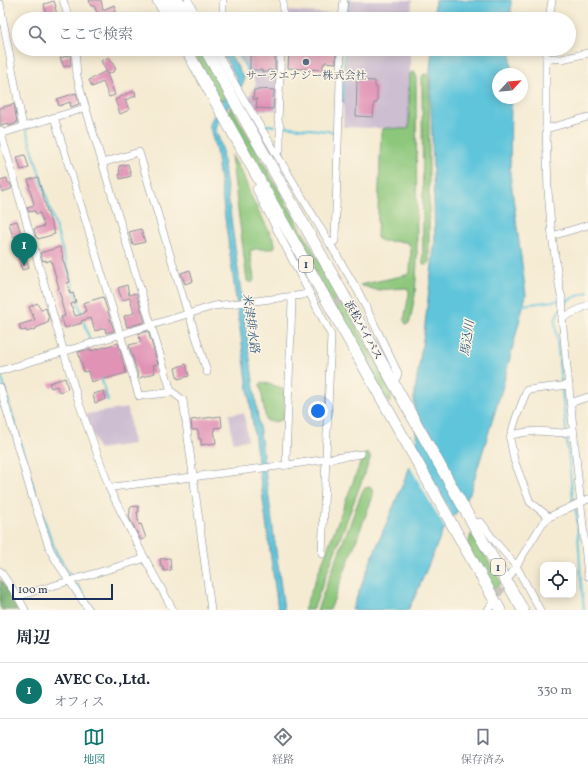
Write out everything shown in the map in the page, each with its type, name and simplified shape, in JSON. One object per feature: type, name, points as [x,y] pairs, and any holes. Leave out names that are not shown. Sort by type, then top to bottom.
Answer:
[{"type":"highway","points":[[158,0],[165,12]]},
{"type":"highway","points":[[168,0],[174,12]]},
{"type":"highway","points":[[178,0],[184,12]]},
{"type":"highway","name":"浜松バイパス","points":[[190,56],[465,548],[491,609]]},
{"type":"highway","name":"浜松バイパス","points":[[210,56],[234,91],[394,383],[523,610]]},
{"type":"street","points":[[63,0],[67,12]]},
{"type":"street","points":[[188,0],[194,12]]},
{"type":"street","points":[[223,0],[223,12]]},
{"type":"street","points":[[282,12],[283,0]]},
{"type":"street","points":[[343,12],[344,0]]},
{"type":"street","points":[[550,12],[552,0]]},
{"type":"street","points":[[0,4],[23,127]]},
{"type":"street","points":[[576,56],[588,53]]},
{"type":"street","points":[[75,56],[76,76],[85,108],[171,391],[183,400],[211,610]]},
{"type":"street","points":[[218,56],[234,91],[275,152],[330,244],[354,293],[398,373],[394,383]]},
{"type":"street","points":[[275,152],[280,150],[280,127],[278,120],[281,56]]},
{"type":"street","points":[[330,244],[335,241],[341,56]]},
{"type":"street","points":[[575,56],[562,59],[546,58],[546,129],[548,191],[552,236],[560,291],[562,295],[562,316],[570,403],[588,576]]},
{"type":"street","points":[[85,108],[0,133],[79,403],[110,488],[144,557],[174,610]]},
{"type":"street","points":[[54,117],[139,396],[167,393],[171,391]]},
{"type":"street","points":[[546,129],[588,117]]},
{"type":"street","points":[[102,163],[138,152],[206,372]]},
{"type":"street","points":[[262,186],[256,189],[309,292],[322,310],[331,335],[322,554]]},
{"type":"street","points":[[552,236],[588,225]]},
{"type":"street","points":[[0,371],[214,306],[291,297],[303,295],[309,292]]},
{"type":"street","points":[[287,465],[291,297]]},
{"type":"street","points":[[562,316],[588,305]]},
{"type":"street","points":[[550,517],[530,502],[514,460],[510,438],[527,390],[569,385]]},
{"type":"street","points":[[0,386],[32,496],[48,544],[53,556],[89,610]]},
{"type":"street","points":[[570,403],[588,397]]},
{"type":"street","points":[[511,435],[538,431],[562,433],[573,431]]},
{"type":"street","points":[[110,488],[361,454]]},
{"type":"street","points":[[510,576],[542,524],[550,517],[588,499]]},
{"type":"street","points":[[473,524],[481,522],[516,566],[540,610]]},
{"type":"street","points":[[18,597],[140,560],[144,557]]},
{"type":"street","points":[[0,571],[25,610]]},
{"type":"shaded area","points":[[349,0],[412,0],[411,12],[348,12]]},
{"type":"shaded area","points":[[241,56],[278,56],[276,110],[254,110],[248,99],[256,83]]},
{"type":"shaded area","points":[[346,56],[410,56],[410,126],[408,129],[343,127]]},
{"type":"shaded area","points":[[128,408],[133,444],[98,449],[86,414]]},
{"type":"shaded area","points":[[244,413],[248,440],[233,442],[229,414]]},
{"type":"green space","points":[[196,56],[204,56],[225,96],[220,102]]},
{"type":"green space","points":[[413,71],[416,75],[417,261],[415,295],[410,321],[407,324],[404,320],[409,294],[407,288],[376,290],[360,285],[410,273],[411,248],[408,243],[381,241],[377,237],[381,133],[383,129],[387,128],[409,128],[409,75]]},
{"type":"green space","points":[[425,74],[428,75],[429,78],[429,261],[426,266],[423,264],[422,78]]},
{"type":"green space","points":[[231,106],[389,384],[392,394],[390,403],[388,402],[227,114]]},
{"type":"green space","points":[[231,155],[243,175],[251,196],[275,243],[275,247],[272,249],[255,249],[250,251],[254,279],[253,282],[247,281]]},
{"type":"green space","points":[[262,382],[282,388],[285,391],[284,418],[272,422],[266,420],[260,384]]},
{"type":"green space","points":[[368,453],[370,459],[313,610],[304,610],[363,456]]},
{"type":"green space","points":[[370,487],[373,491],[373,496],[330,610],[317,610],[362,492],[365,488]]},
{"type":"green space","points":[[471,534],[501,582],[495,591],[468,545]]},
{"type":"green space","points":[[0,579],[20,610],[2,610],[0,607]]},
{"type":"water","points":[[435,0],[511,0],[511,12],[434,12]]},
{"type":"water","points":[[224,56],[231,56],[244,78],[244,82],[215,127],[223,151],[284,610],[278,610],[216,151],[209,124],[237,79]]},
{"type":"water","name":"馬込川","points":[[431,56],[511,56],[511,68],[492,68],[492,104],[511,104],[510,174],[526,295],[502,389],[470,493],[442,533],[408,610],[352,610],[371,560],[417,450],[414,397],[424,333],[435,239],[430,71]]},
{"type":"pier","points":[[415,451],[454,519],[446,530],[409,465]]},
{"type":"building","points":[[89,0],[101,0],[103,10],[114,5],[116,11],[97,12],[94,6],[91,6]]},
{"type":"building","points":[[54,1],[56,12],[46,12],[44,4]]},
{"type":"building","points":[[70,56],[71,65],[64,67],[60,58]]},
{"type":"building","points":[[250,56],[275,56],[275,71],[268,70],[268,72],[262,72],[262,70],[250,70]]},
{"type":"building","points":[[289,56],[336,56],[336,63],[325,62],[325,64],[323,64],[323,70],[288,68]]},
{"type":"building","points":[[109,57],[116,69],[108,74],[101,61]]},
{"type":"building","points":[[106,71],[115,95],[109,97],[103,82],[92,87],[89,80]]},
{"type":"building","points":[[357,80],[375,81],[375,87],[377,87],[377,103],[374,103],[373,117],[356,116]]},
{"type":"building","points":[[254,90],[274,90],[273,109],[256,108],[257,99],[253,99]]},
{"type":"building","points":[[135,91],[136,96],[125,100],[129,110],[120,114],[115,100]]},
{"type":"building","points":[[76,93],[79,104],[71,107],[70,102],[59,106],[57,99]]},
{"type":"building","points":[[14,104],[17,123],[9,126],[8,123],[0,125],[0,108]]},
{"type":"building","points":[[25,155],[29,168],[21,170],[17,157]]},
{"type":"building","points":[[128,164],[131,176],[120,179],[119,166]]},
{"type":"building","points":[[38,177],[55,234],[38,239],[34,229],[44,226],[40,213],[36,214],[35,211],[29,212],[27,207],[34,205],[28,180]]},
{"type":"building","points":[[7,178],[8,183],[10,183],[12,188],[2,192],[0,180]]},
{"type":"building","points":[[17,221],[21,234],[13,237],[9,223]]},
{"type":"building","points":[[141,229],[145,242],[133,245],[129,232]]},
{"type":"building","points":[[60,247],[70,282],[67,283],[70,294],[73,293],[76,302],[71,304],[75,316],[85,313],[84,312],[86,311],[83,303],[103,297],[114,331],[106,333],[105,328],[95,331],[91,318],[81,321],[82,323],[65,328],[61,317],[65,316],[62,301],[51,260],[46,262],[46,260],[43,261],[40,253]]},
{"type":"building","points":[[25,248],[29,268],[22,270],[16,251]]},
{"type":"building","points":[[190,270],[193,281],[185,284],[181,273]]},
{"type":"building","points":[[127,285],[129,295],[136,293],[145,322],[127,327],[124,316],[134,313],[130,298],[122,300],[118,288]]},
{"type":"building","points":[[37,303],[41,310],[46,308],[49,322],[27,332],[26,330],[21,331],[19,325],[35,320],[29,307]]},
{"type":"building","points":[[148,331],[158,364],[153,365],[155,373],[139,378],[129,345],[141,342],[138,334]]},
{"type":"building","points":[[118,343],[126,373],[91,382],[88,371],[84,372],[78,352],[91,349],[91,351]]},
{"type":"building","points":[[186,364],[189,376],[178,379],[175,368]]},
{"type":"building","points":[[65,378],[68,389],[59,392],[57,386],[51,388],[49,383]]},
{"type":"building","points":[[104,391],[106,399],[95,403],[93,394]]},
{"type":"building","points":[[221,416],[222,427],[214,428],[216,443],[201,445],[198,430],[192,430],[191,420]]},
{"type":"building","points":[[138,506],[139,512],[137,512],[139,525],[141,524],[146,538],[141,540],[129,514],[130,507]]},
{"type":"building","points":[[170,558],[171,570],[164,571],[163,567],[161,567],[160,559]]},
{"type":"waterway","points":[[347,12],[348,0]]},
{"type":"waterway","points":[[240,56],[250,75]]},
{"type":"waterway","points":[[344,67],[345,56]]},
{"type":"waterway","points":[[343,102],[344,72]]},
{"type":"waterway","points":[[264,127],[268,125],[275,126]]},
{"type":"waterway","points":[[282,126],[336,132]]},
{"type":"waterway","points":[[26,129],[90,341]]},
{"type":"waterway","points":[[283,150],[283,157]]},
{"type":"waterway","points":[[522,305],[570,299],[588,292]]},
{"type":"waterway","points":[[565,304],[570,299]]},
{"type":"waterway","points":[[560,310],[555,321],[566,430]]},
{"type":"waterway","points":[[1,375],[36,495],[52,542],[57,554],[71,576]]},
{"type":"waterway","points":[[101,377],[108,401]]},
{"type":"waterway","points":[[566,434],[574,504]]},
{"type":"waterway","points":[[575,508],[577,516],[584,610]]},
{"type":"waterway","points":[[77,584],[94,610]]},
{"type":"tunnel","points":[[326,308],[351,295]]},
{"type":"tunnel","points":[[492,603],[508,580]]},
{"type":"place","name":"サーラエナジー株式会社","points":[[306,62]]},
{"type":"place","name":"AVEC Co.,Ltd.","points":[[24,266]]},
{"type":"water label","name":"米津排水路","points":[[251,323]]}]
